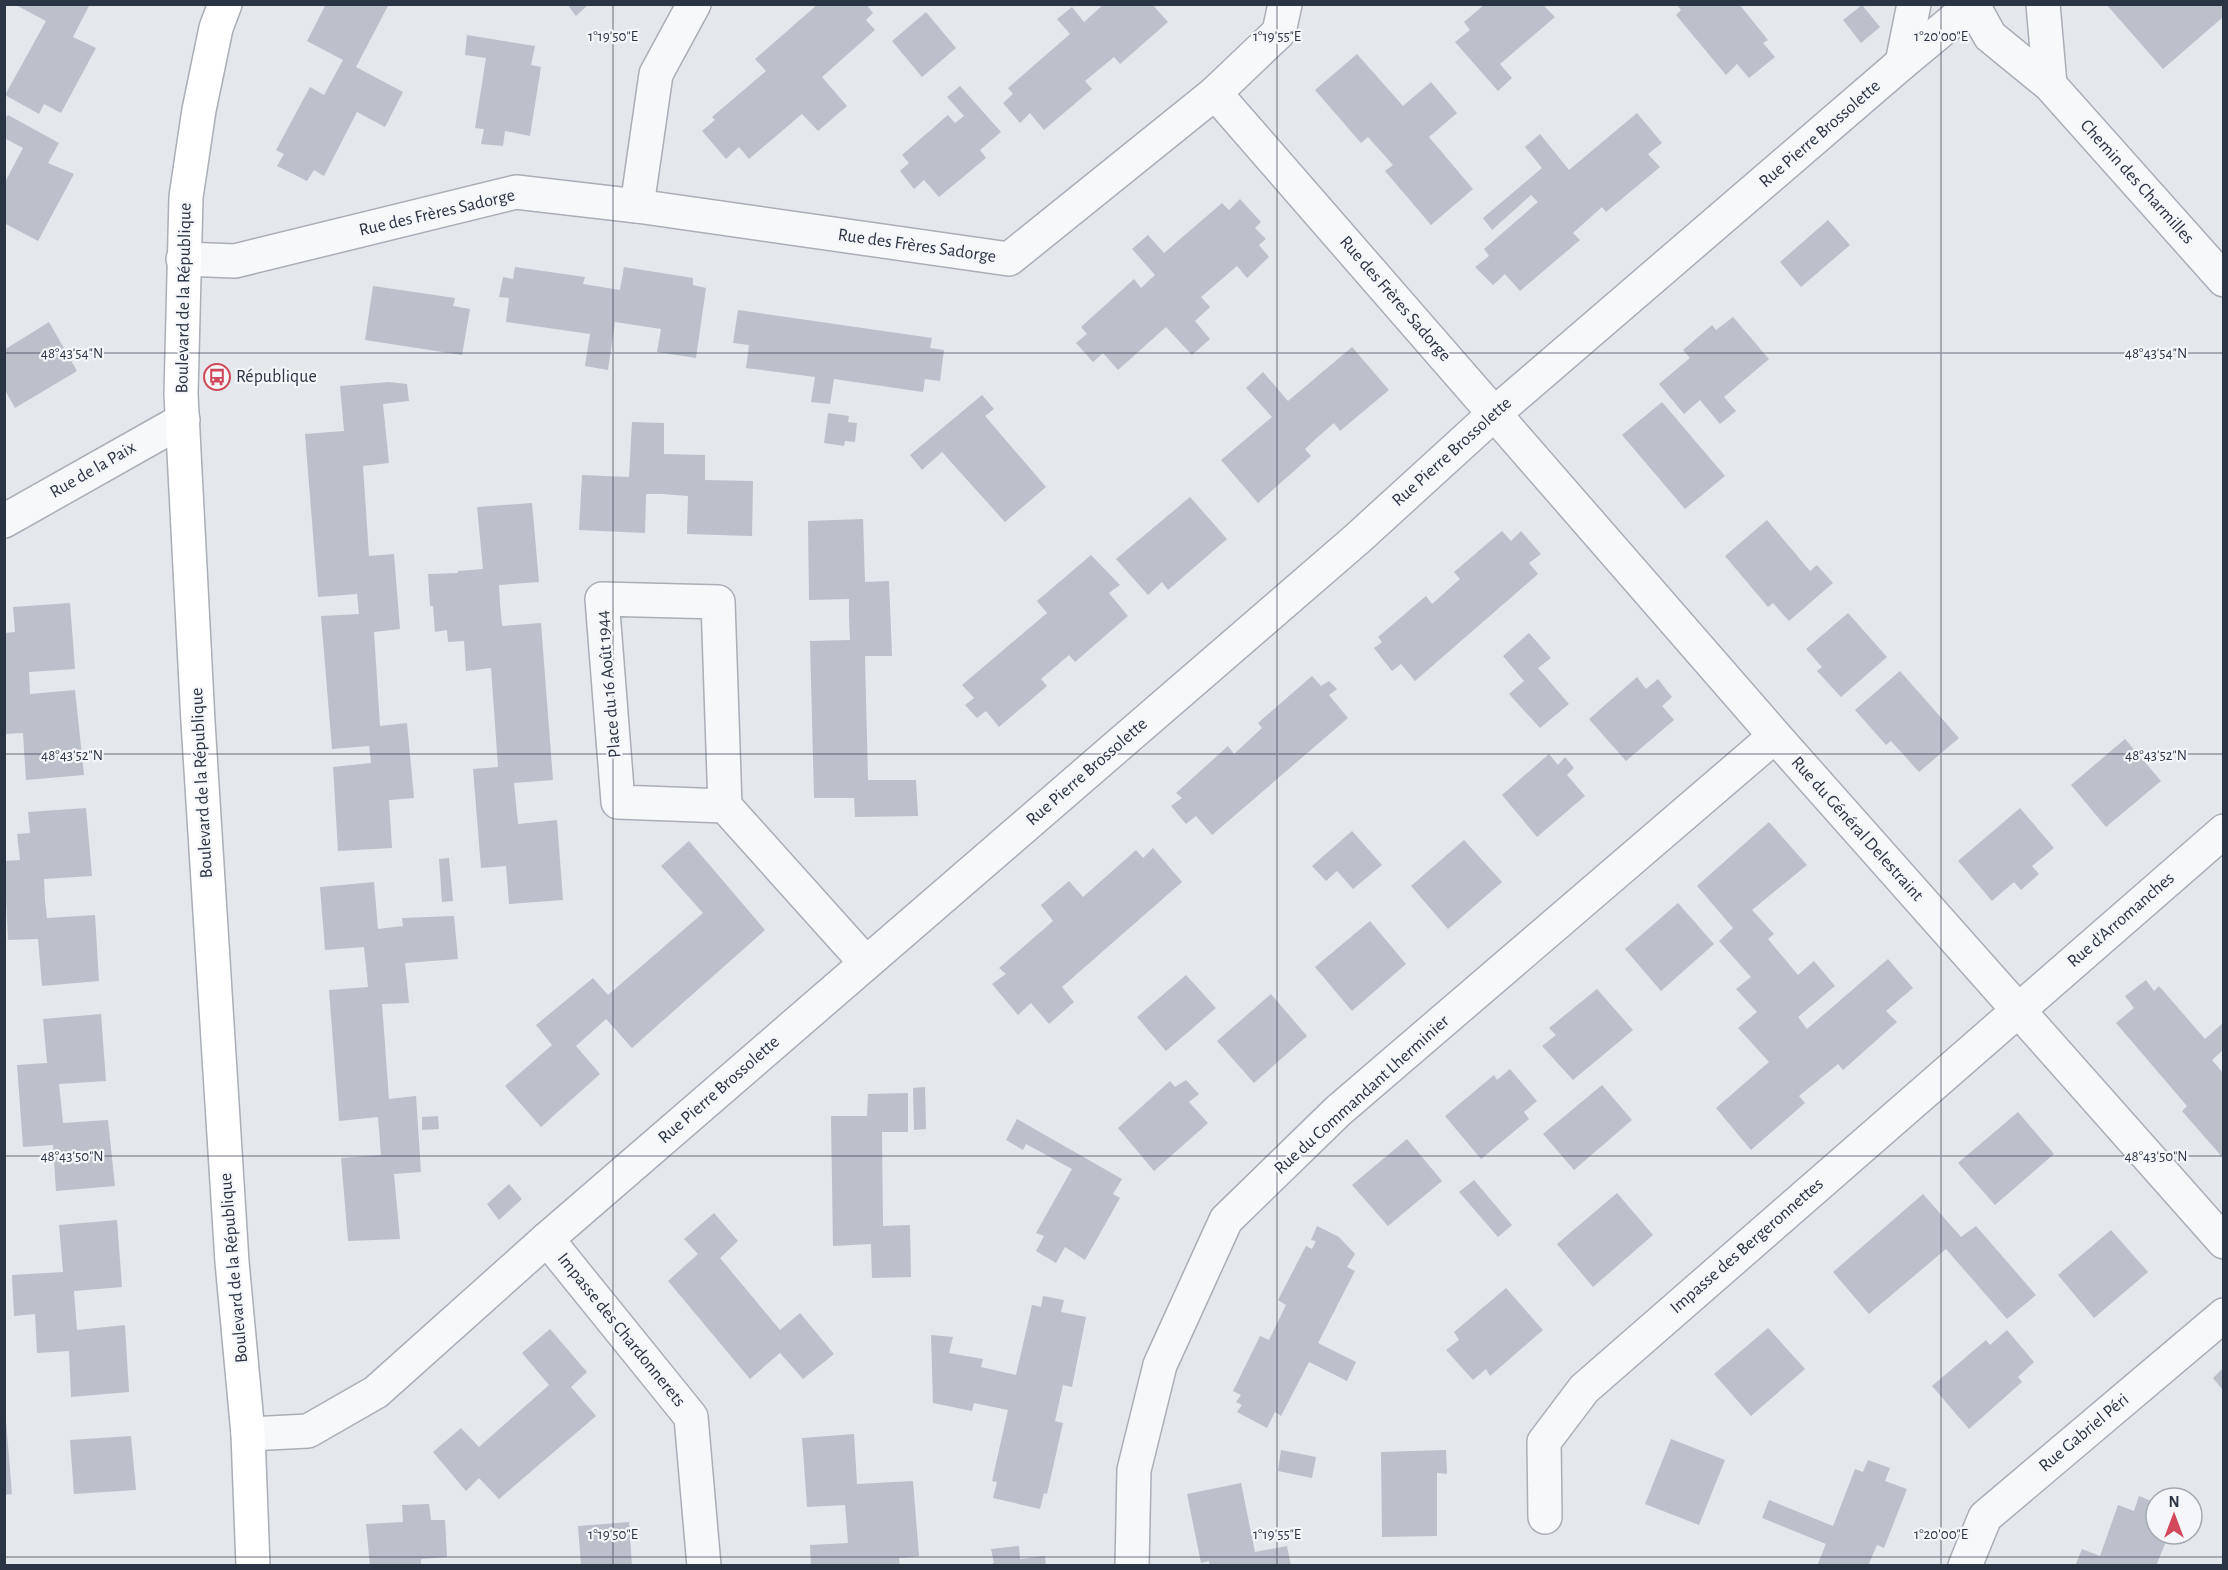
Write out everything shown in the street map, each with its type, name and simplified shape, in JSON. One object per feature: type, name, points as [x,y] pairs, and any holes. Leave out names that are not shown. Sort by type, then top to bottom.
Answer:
[{"type":"street","name":"Boulevard de la République","points":[[225,4],[216,27],[199,110],[186,197],[181,394],[198,722],[232,1262],[248,1434],[254,1566]]},
{"type":"street","points":[[637,206],[656,75],[694,4]]},
{"type":"street","points":[[1215,93],[1279,32],[1285,4]]},
{"type":"street","points":[[1902,63],[1914,4]]},
{"type":"street","points":[[1932,4],[1941,8],[1975,7]]},
{"type":"street","points":[[2043,4],[2050,85]]},
{"type":"street","name":"Rue Pierre Brossolette","points":[[248,1434],[308,1431],[376,1392],[547,1239],[1357,539],[1494,414],[1902,63],[1975,7]]},
{"type":"street","name":"Chemin des Charmilles","points":[[1975,7],[1990,36],[2050,85],[2223,280]]},
{"type":"street","name":"Rue des Frères Sadorge","points":[[183,259],[235,261],[516,192],[637,206],[1009,259],[1215,93],[1494,414]]},
{"type":"street","name":"Rue du Général Delestraint","points":[[1494,414],[1775,736],[2223,1242]]},
{"type":"street","name":"Rue de la Paix","points":[[4,521],[183,420]]},
{"type":"street","name":"Place du 16 Août 1944","points":[[602,599],[718,602],[725,806],[618,802],[602,599]]},
{"type":"street","name":"Rue du Commandant Lherminier","points":[[1132,1566],[1134,1470],[1161,1365],[1226,1220],[1338,1111],[1775,736]]},
{"type":"street","points":[[725,806],[866,963]]},
{"type":"street","name":"Rue d'Arromanches","points":[[2018,1010],[2223,831]]},
{"type":"street","name":"Impasse des Bergeronnettes","points":[[1545,1517],[1544,1442],[1584,1389],[2018,1010]]},
{"type":"street","name":"Impasse des Chardonnerets","points":[[547,1239],[691,1417],[704,1566]]},
{"type":"street","name":"Rue Gabriel Péri","points":[[1965,1566],[1984,1517],[2223,1315]]},
{"type":"building","points":[[14,4],[90,4],[73,37],[96,48],[61,113],[44,104],[39,114],[5,95],[46,21]]},
{"type":"building","points":[[326,4],[389,4],[356,67],[403,92],[385,127],[357,112],[324,176],[314,170],[307,181],[277,166],[284,154],[276,150],[310,87],[324,95],[343,60],[307,41]]},
{"type":"building","points":[[567,4],[589,4],[576,16]]},
{"type":"building","points":[[818,4],[866,4],[873,13],[866,20],[875,30],[822,77],[847,106],[818,131],[802,114],[749,159],[739,147],[726,159],[702,131],[715,120],[712,117],[766,71],[755,59]]},
{"type":"building","points":[[1104,4],[1152,4],[1168,22],[1120,64],[1114,57],[1085,81],[1092,89],[1044,130],[1030,113],[1020,123],[1003,103],[1013,94],[1008,88],[1070,34],[1057,19],[1072,7],[1084,22]]},
{"type":"building","points":[[1485,4],[1545,4],[1544,6],[1555,17],[1500,64],[1512,78],[1498,91],[1455,42],[1470,30],[1464,22]]},
{"type":"building","points":[[1676,4],[1739,4],[1768,40],[1763,43],[1775,57],[1749,78],[1737,64],[1726,75],[1676,15],[1681,10]]},
{"type":"building","points":[[2106,4],[2223,4],[2223,17],[2163,69]]},
{"type":"building","points":[[1862,5],[1880,27],[1861,43],[1843,20]]},
{"type":"building","points":[[926,12],[956,48],[922,77],[892,41]]},
{"type":"building","points":[[467,35],[535,46],[531,65],[541,67],[530,136],[505,131],[503,146],[481,144],[484,129],[475,128],[486,58],[465,55]]},
{"type":"building","points":[[1357,54],[1403,106],[1431,82],[1457,113],[1429,137],[1473,189],[1431,225],[1385,171],[1393,165],[1368,137],[1361,143],[1315,90]]},
{"type":"building","points":[[960,86],[1001,132],[980,150],[986,158],[939,197],[924,180],[914,189],[900,171],[909,163],[902,155],[948,115],[955,123],[964,116],[947,97]]},
{"type":"building","points":[[1637,113],[1662,143],[1648,154],[1660,167],[1606,212],[1602,207],[1573,233],[1580,240],[1520,291],[1505,274],[1493,285],[1475,267],[1489,256],[1484,249],[1538,202],[1531,195],[1492,230],[1483,218],[1542,168],[1525,147],[1540,134],[1569,170]]},
{"type":"building","points":[[8,115],[59,143],[48,163],[74,174],[38,241],[4,223],[4,184],[23,148],[4,138],[4,120]]},
{"type":"building","points":[[1240,199],[1261,222],[1255,228],[1266,239],[1259,245],[1269,257],[1247,278],[1237,266],[1201,297],[1210,307],[1195,321],[1210,339],[1192,355],[1166,327],[1118,370],[1103,353],[1093,362],[1076,343],[1087,334],[1081,327],[1134,279],[1141,288],[1155,275],[1132,249],[1148,235],[1164,253],[1222,203],[1229,210]]},
{"type":"building","points":[[1828,220],[1850,245],[1801,287],[1780,262]]},
{"type":"building","points":[[515,267],[585,277],[583,284],[620,290],[624,267],[693,278],[693,285],[706,288],[696,358],[657,352],[661,329],[615,322],[608,370],[585,366],[590,334],[506,322],[509,298],[499,297],[503,277],[513,279]]},
{"type":"building","points":[[373,286],[455,298],[453,306],[470,309],[462,355],[365,340]]},
{"type":"building","points":[[738,310],[932,338],[930,348],[944,350],[940,381],[925,379],[923,392],[834,379],[830,404],[811,402],[815,377],[746,368],[749,345],[733,343]]},
{"type":"building","points":[[1733,317],[1769,359],[1724,397],[1736,411],[1720,424],[1700,400],[1684,414],[1659,384],[1690,358],[1683,350],[1712,325],[1716,330]]},
{"type":"building","points":[[49,322],[77,371],[15,408],[6,392],[4,393],[4,350]]},
{"type":"building","points":[[1352,347],[1389,390],[1340,431],[1334,423],[1305,449],[1311,456],[1258,503],[1221,460],[1272,417],[1246,388],[1263,372],[1288,401]]},
{"type":"building","points":[[389,382],[407,384],[409,401],[383,404],[389,463],[363,466],[369,556],[394,554],[400,629],[374,632],[380,726],[407,723],[414,798],[389,800],[392,848],[338,851],[333,767],[371,763],[369,746],[332,749],[321,616],[359,614],[357,594],[318,597],[305,434],[344,431],[340,386]]},
{"type":"building","points":[[982,395],[994,409],[985,416],[1046,487],[1005,522],[942,452],[922,470],[910,455]]},
{"type":"building","points":[[1662,402],[1725,476],[1685,509],[1622,435]]},
{"type":"building","points":[[828,413],[849,416],[848,422],[857,423],[855,442],[845,441],[844,446],[824,443]]},
{"type":"building","points":[[632,422],[664,423],[664,454],[705,455],[705,480],[753,481],[752,536],[687,534],[688,496],[663,494],[646,494],[645,533],[579,530],[582,475],[629,477]]},
{"type":"building","points":[[1190,497],[1227,539],[1168,590],[1162,582],[1148,595],[1116,559]]},
{"type":"building","points":[[532,503],[539,582],[499,585],[500,603],[502,626],[541,623],[553,780],[514,783],[518,824],[557,820],[563,900],[509,904],[506,866],[481,868],[473,769],[498,767],[491,668],[466,671],[464,641],[448,642],[447,630],[435,632],[433,606],[430,606],[428,574],[483,569],[477,507]]},
{"type":"building","points":[[863,519],[865,582],[889,581],[892,656],[865,656],[868,780],[916,780],[918,816],[855,817],[854,798],[814,798],[810,641],[850,640],[849,599],[809,600],[808,521]]},
{"type":"building","points":[[1767,520],[1810,571],[1817,565],[1833,583],[1789,621],[1773,603],[1768,607],[1725,556]]},
{"type":"building","points":[[1502,531],[1511,541],[1521,531],[1541,554],[1529,563],[1538,574],[1415,681],[1401,664],[1392,671],[1374,648],[1382,642],[1378,637],[1426,596],[1432,604],[1460,579],[1454,572]]},
{"type":"building","points":[[1091,555],[1120,585],[1109,593],[1128,616],[1075,662],[1069,655],[1041,679],[1047,686],[999,727],[986,711],[977,718],[965,705],[974,698],[962,685],[1047,613],[1037,601]]},
{"type":"building","points":[[70,603],[75,669],[29,672],[30,694],[75,690],[84,775],[26,780],[23,733],[4,734],[4,633],[15,632],[13,607]]},
{"type":"building","points":[[1848,613],[1887,657],[1841,697],[1817,671],[1822,667],[1806,649]]},
{"type":"building","points":[[1529,633],[1551,658],[1538,668],[1569,704],[1540,728],[1509,694],[1524,681],[1503,656]]},
{"type":"building","points":[[1900,671],[1959,738],[1919,772],[1891,741],[1886,745],[1855,710]]},
{"type":"building","points":[[1312,676],[1321,686],[1329,681],[1337,689],[1329,695],[1348,718],[1212,835],[1196,816],[1186,824],[1171,806],[1182,798],[1176,793],[1228,746],[1234,754],[1262,728],[1258,723]]},
{"type":"building","points":[[1637,677],[1646,689],[1658,679],[1672,697],[1662,706],[1674,720],[1626,761],[1589,719]]},
{"type":"building","points":[[2125,739],[2161,781],[2106,827],[2071,785]]},
{"type":"building","points":[[1549,754],[1558,765],[1565,757],[1574,768],[1567,775],[1585,796],[1537,837],[1502,795]]},
{"type":"building","points":[[86,808],[92,876],[44,879],[45,900],[47,918],[95,915],[99,981],[42,986],[38,939],[8,940],[4,861],[20,860],[17,834],[30,833],[28,812]]},
{"type":"building","points":[[2020,808],[2054,848],[2032,866],[2039,874],[2021,890],[2014,882],[1992,901],[1958,861]]},
{"type":"building","points":[[1769,822],[1807,865],[1752,910],[1774,934],[1768,939],[1798,975],[1814,961],[1835,986],[1798,1017],[1807,1029],[1888,959],[1913,988],[1886,1011],[1897,1022],[1843,1070],[1838,1064],[1799,1096],[1805,1103],[1751,1150],[1716,1108],[1769,1062],[1738,1028],[1757,1012],[1736,989],[1751,977],[1719,941],[1733,928],[1697,886]]},
{"type":"building","points":[[1352,831],[1382,865],[1353,889],[1337,871],[1326,881],[1312,866]]},
{"type":"building","points":[[1464,840],[1502,882],[1448,929],[1411,886]]},
{"type":"building","points":[[689,841],[765,930],[632,1048],[606,1019],[576,1046],[600,1074],[541,1127],[505,1086],[552,1045],[536,1025],[593,978],[608,995],[703,913],[661,866]]},
{"type":"building","points":[[1153,848],[1182,882],[1062,987],[1074,1002],[1049,1024],[1031,1003],[1018,1015],[992,984],[1006,974],[999,968],[1053,921],[1041,905],[1069,881],[1083,897],[1136,850],[1143,858]]},
{"type":"building","points":[[449,858],[453,901],[442,902],[439,859]]},
{"type":"building","points":[[374,882],[378,929],[403,926],[402,918],[454,916],[458,959],[405,963],[409,1003],[382,1004],[389,1099],[416,1096],[421,1172],[394,1174],[400,1239],[348,1241],[341,1158],[381,1155],[378,1117],[339,1121],[329,990],[368,987],[364,947],[325,950],[320,887]]},
{"type":"building","points":[[1678,903],[1714,944],[1661,991],[1625,949]]},
{"type":"building","points":[[1370,921],[1406,964],[1352,1011],[1315,967]]},
{"type":"building","points":[[1186,975],[1216,1008],[1166,1051],[1137,1017]]},
{"type":"building","points":[[2146,980],[2154,991],[2159,986],[2205,1039],[2223,1023],[2223,1050],[2212,1060],[2223,1073],[2223,1158],[2182,1111],[2187,1106],[2116,1023],[2134,1008],[2125,996]]},
{"type":"building","points":[[1597,989],[1633,1030],[1573,1080],[1542,1046],[1556,1035],[1549,1028]]},
{"type":"building","points":[[1271,994],[1307,1036],[1254,1083],[1217,1041]]},
{"type":"building","points":[[101,1014],[106,1081],[59,1084],[63,1123],[108,1120],[115,1186],[56,1191],[53,1145],[23,1147],[17,1065],[47,1063],[43,1019]]},
{"type":"building","points":[[1510,1069],[1537,1101],[1524,1112],[1529,1119],[1481,1159],[1445,1116],[1494,1075],[1497,1080]]},
{"type":"building","points":[[1186,1080],[1199,1094],[1189,1102],[1208,1123],[1154,1171],[1118,1128],[1170,1081],[1175,1087]]},
{"type":"building","points":[[1602,1085],[1632,1120],[1574,1170],[1543,1134]]},
{"type":"building","points":[[925,1087],[926,1129],[914,1130],[913,1088]]},
{"type":"building","points":[[908,1093],[908,1132],[882,1132],[883,1226],[910,1225],[911,1277],[872,1278],[871,1244],[833,1246],[831,1116],[867,1116],[868,1094]]},
{"type":"building","points":[[2018,1112],[2054,1154],[1995,1205],[1958,1163]]},
{"type":"building","points":[[438,1116],[439,1129],[422,1130],[422,1117]]},
{"type":"building","points":[[1017,1119],[1122,1179],[1113,1194],[1120,1198],[1085,1260],[1065,1247],[1056,1263],[1036,1251],[1044,1236],[1036,1233],[1072,1169],[1026,1144],[1023,1150],[1006,1140]]},
{"type":"building","points":[[1407,1139],[1442,1181],[1388,1226],[1352,1185]]},
{"type":"building","points":[[1474,1180],[1512,1225],[1498,1237],[1459,1192]]},
{"type":"building","points":[[509,1184],[522,1199],[499,1220],[487,1204]]},
{"type":"building","points":[[1617,1193],[1653,1235],[1593,1287],[1557,1244]]},
{"type":"building","points":[[1923,1194],[1961,1237],[1976,1226],[2036,1295],[2007,1319],[1946,1249],[1869,1314],[1833,1272]]},
{"type":"building","points":[[714,1213],[738,1241],[720,1258],[780,1330],[800,1313],[834,1354],[803,1379],[780,1353],[750,1379],[668,1281],[698,1254],[684,1239]]},
{"type":"building","points":[[117,1220],[122,1287],[74,1291],[77,1330],[125,1325],[129,1392],[71,1397],[69,1351],[37,1353],[35,1314],[14,1316],[12,1275],[63,1272],[59,1225]]},
{"type":"building","points":[[1317,1226],[1339,1237],[1355,1254],[1347,1267],[1355,1271],[1318,1343],[1356,1362],[1347,1381],[1309,1362],[1281,1416],[1275,1412],[1267,1428],[1237,1412],[1242,1405],[1236,1402],[1241,1395],[1233,1391],[1260,1336],[1269,1340],[1286,1305],[1278,1300],[1306,1246],[1312,1249],[1316,1241],[1311,1240]]},
{"type":"building","points":[[2111,1230],[2148,1272],[2094,1318],[2058,1275]]},
{"type":"building","points":[[1506,1288],[1543,1330],[1490,1376],[1486,1369],[1473,1380],[1446,1350],[1459,1340],[1454,1332]]},
{"type":"building","points":[[1043,1296],[1064,1300],[1061,1312],[1086,1317],[1072,1387],[1063,1385],[1055,1421],[1063,1423],[1047,1494],[1044,1493],[1040,1509],[993,1498],[997,1482],[992,1481],[1008,1410],[974,1403],[972,1411],[933,1403],[931,1335],[953,1337],[949,1353],[983,1359],[981,1367],[1016,1375],[1032,1305],[1041,1307]]},
{"type":"building","points":[[1768,1328],[1805,1369],[1751,1416],[1714,1374]]},
{"type":"building","points":[[550,1329],[587,1372],[571,1387],[596,1416],[499,1499],[479,1478],[466,1491],[433,1452],[461,1428],[479,1447],[549,1385],[522,1353]]},
{"type":"building","points":[[2007,1330],[2034,1362],[2018,1377],[2022,1382],[1969,1429],[1932,1386],[1986,1340],[1990,1345]]},
{"type":"building","points":[[2223,1368],[2223,1390],[2213,1378]]},
{"type":"building","points":[[4,1421],[6,1421],[12,1494],[4,1495]]},
{"type":"building","points":[[854,1434],[857,1484],[913,1481],[919,1556],[899,1558],[900,1566],[811,1566],[810,1545],[848,1543],[845,1505],[807,1507],[802,1438]]},
{"type":"building","points":[[131,1436],[136,1490],[74,1494],[70,1440]]},
{"type":"building","points":[[1671,1439],[1725,1460],[1699,1525],[1645,1504]]},
{"type":"building","points":[[1281,1450],[1316,1457],[1312,1478],[1278,1471]]},
{"type":"building","points":[[1446,1450],[1447,1474],[1437,1473],[1437,1536],[1382,1537],[1381,1452]]},
{"type":"building","points":[[1868,1460],[1890,1468],[1885,1481],[1907,1489],[1884,1548],[1877,1545],[1868,1566],[1817,1566],[1826,1544],[1762,1518],[1769,1500],[1833,1526],[1855,1469],[1863,1472]]},
{"type":"building","points":[[1241,1483],[1255,1552],[1287,1546],[1291,1566],[1210,1566],[1209,1561],[1201,1563],[1187,1494]]},
{"type":"building","points":[[2139,1496],[2144,1498],[2144,1546],[2164,1546],[2156,1566],[2075,1566],[2082,1549],[2100,1556],[2118,1505],[2134,1511]]},
{"type":"building","points":[[429,1504],[431,1520],[445,1520],[447,1557],[421,1559],[421,1566],[370,1566],[366,1524],[403,1522],[402,1505]]},
{"type":"building","points":[[629,1522],[632,1566],[581,1566],[578,1526]]},
{"type":"building","points":[[1019,1546],[1020,1559],[1045,1556],[1046,1566],[986,1566],[994,1563],[991,1549]]},
{"type":"place","name":"République","points":[[217,377]]}]
